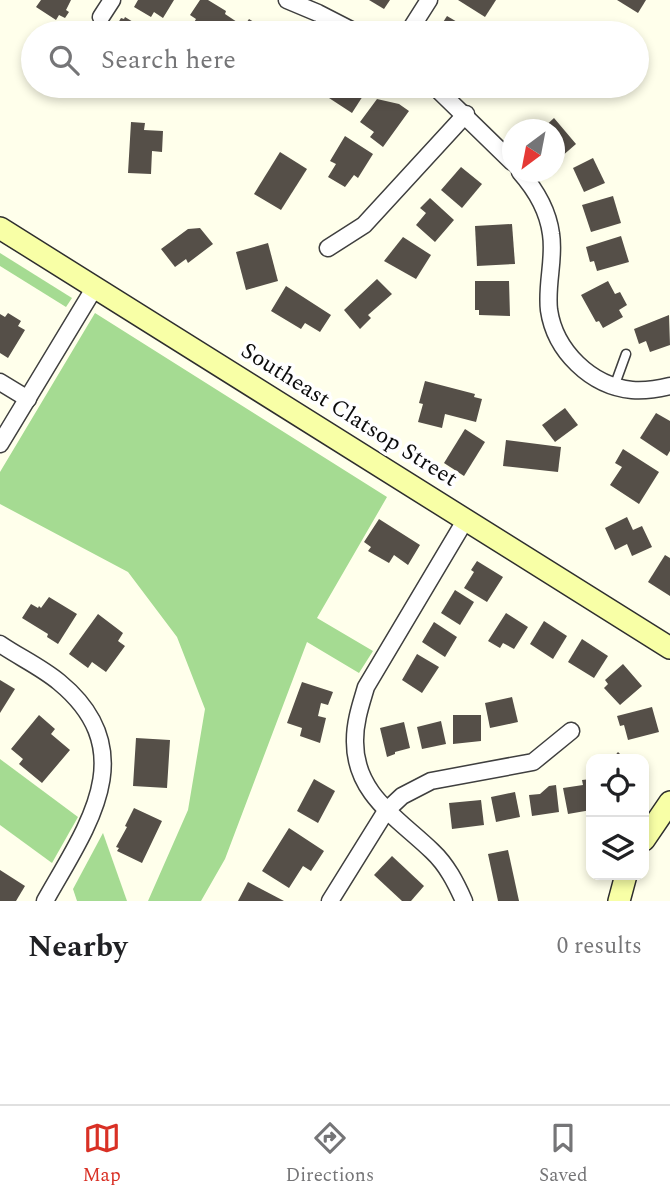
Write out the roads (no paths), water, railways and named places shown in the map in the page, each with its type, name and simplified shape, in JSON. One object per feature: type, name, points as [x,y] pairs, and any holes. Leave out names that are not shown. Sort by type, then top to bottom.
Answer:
[{"type":"street","points":[[101,17],[112,0]]},
{"type":"street","points":[[287,0],[334,21]]},
{"type":"street","points":[[416,21],[429,0]]},
{"type":"street","points":[[448,98],[502,151]]},
{"type":"street","points":[[328,248],[364,225],[466,114]]},
{"type":"street","points":[[527,182],[543,206],[551,232],[553,258],[549,309],[554,328],[565,350],[594,378],[614,387],[634,390],[670,386]]},
{"type":"street","name":"Southeast Clatsop Street","points":[[0,228],[670,648]]},
{"type":"street","points":[[0,443],[95,287]]},
{"type":"street","points":[[0,382],[28,399]]},
{"type":"street","points":[[464,901],[454,879],[434,852],[386,811],[367,786],[355,742],[358,714],[366,687],[466,519]]},
{"type":"street","points":[[0,645],[57,681],[75,697],[98,737],[104,765],[100,793],[92,818],[45,901]]},
{"type":"street","points":[[330,901],[386,811],[402,796],[430,781],[533,762],[571,731]]},
{"type":"street","points":[[649,833],[670,802]]},
{"type":"street","points":[[620,901],[625,880]]},
{"type":"lane","points":[[614,387],[626,354]]}]
